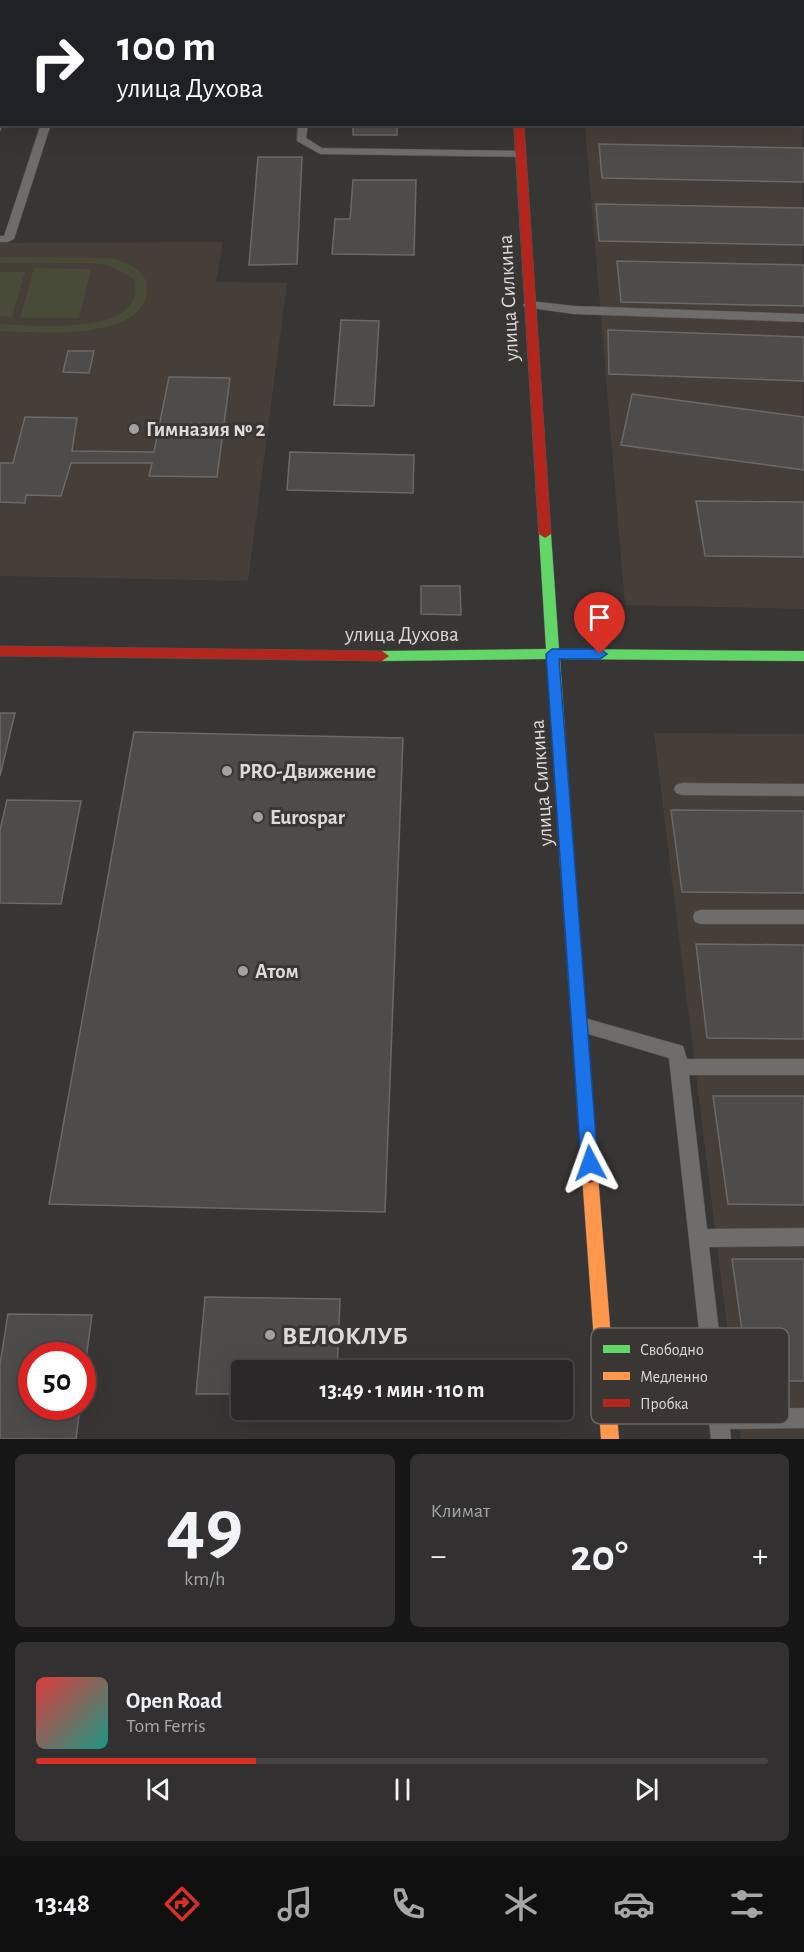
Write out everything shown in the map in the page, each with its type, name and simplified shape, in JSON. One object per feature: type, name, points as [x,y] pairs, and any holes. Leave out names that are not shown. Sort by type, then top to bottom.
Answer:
[{"type":"main road","name":"улица Силкина","points":[[519,126],[552,654],[602,1328]]},
{"type":"main road","name":"улица Духова","points":[[0,651],[405,656],[552,654],[804,656]]},
{"type":"main road","name":"улица Силкина","points":[[609,1424],[610,1439]]},
{"type":"lane","points":[[0,239],[8,239],[45,126]]},
{"type":"lane","points":[[303,126],[301,139],[320,151],[521,154]]},
{"type":"lane","points":[[529,305],[573,310],[804,318]]},
{"type":"lane","points":[[682,789],[804,790]]},
{"type":"lane","points":[[701,917],[804,917]]},
{"type":"lane","points":[[579,1025],[677,1052],[708,1328]]},
{"type":"lane","points":[[678,1067],[804,1067]]},
{"type":"lane","points":[[698,1238],[804,1237]]},
{"type":"lane","points":[[789,1420],[804,1418]]},
{"type":"lane","points":[[720,1429],[758,1424]]},
{"type":"shaded area","points":[[585,126],[802,126],[804,609],[625,605]]},
{"type":"shaded area","name":"Гимназия № 2","points":[[223,242],[216,282],[287,283],[248,581],[0,576],[0,243]]},
{"type":"shaded area","points":[[654,733],[804,734],[804,1439],[741,1439],[739,1424],[789,1424],[789,1328],[727,1328]]},
{"type":"green space","points":[[0,257],[112,258],[136,268],[144,277],[147,289],[142,306],[128,318],[109,326],[86,331],[0,331],[0,324],[60,326],[107,319],[124,311],[134,298],[134,279],[109,265],[0,263]]},
{"type":"green space","points":[[34,268],[91,269],[79,318],[20,318]]},
{"type":"green space","points":[[0,272],[25,272],[12,317],[0,316]]},
{"type":"building","points":[[353,126],[397,126],[397,135],[353,135]]},
{"type":"building","points":[[599,144],[804,148],[804,182],[602,178]]},
{"type":"building","points":[[258,157],[302,157],[297,264],[249,265]]},
{"type":"building","points":[[353,180],[416,180],[414,255],[332,254],[335,219],[350,219]]},
{"type":"building","points":[[596,204],[804,208],[804,245],[599,241]]},
{"type":"building","points":[[617,261],[804,265],[804,306],[621,302]]},
{"type":"building","points":[[341,320],[379,321],[374,406],[334,405]]},
{"type":"building","points":[[608,330],[804,337],[804,381],[609,374]]},
{"type":"building","points":[[68,351],[94,351],[89,373],[63,372]]},
{"type":"building","points":[[169,377],[230,378],[217,477],[149,476],[152,463],[71,463],[61,496],[26,495],[25,503],[0,502],[0,463],[13,463],[25,417],[77,418],[72,451],[154,452]]},
{"type":"building","points":[[632,394],[804,417],[804,470],[621,445]]},
{"type":"building","points":[[290,452],[414,455],[413,493],[287,490]]},
{"type":"building","points":[[696,501],[804,502],[804,557],[705,556]]},
{"type":"building","points":[[421,586],[460,586],[461,615],[421,614]]},
{"type":"building","points":[[0,713],[15,713],[0,776]]},
{"type":"building","name":"Атом","points":[[134,732],[403,738],[385,1212],[49,1204]]},
{"type":"building","points":[[7,800],[81,801],[61,904],[0,903],[0,830]]},
{"type":"building","points":[[671,810],[804,811],[804,893],[682,892]]},
{"type":"building","points":[[696,944],[804,945],[804,1039],[707,1038]]},
{"type":"building","points":[[713,1096],[804,1096],[804,1205],[728,1204]]},
{"type":"building","points":[[732,1259],[804,1259],[804,1381],[789,1381],[789,1328],[742,1328]]},
{"type":"building","name":"ВЕЛОКЛУБ","points":[[205,1297],[340,1299],[337,1360],[231,1360],[231,1394],[196,1394]]},
{"type":"building","points":[[8,1314],[92,1315],[88,1342],[18,1342],[18,1420],[78,1420],[76,1439],[0,1439],[0,1364]]},
{"type":"traffic: fast","points":[[545,534],[567,864]]},
{"type":"traffic: fast","points":[[382,656],[553,654],[804,656]]},
{"type":"traffic: slow","points":[[590,1175],[602,1328]]},
{"type":"traffic: slow","points":[[609,1424],[610,1439]]},
{"type":"traffic: jam","points":[[519,126],[545,534]]},
{"type":"traffic: jam","points":[[0,651],[382,656]]},
{"type":"traffic: jam","points":[[567,864],[590,1175]]},
{"type":"place","name":"Гимназия № 2","points":[[134,429]]},
{"type":"place","name":"PRO-Движение","points":[[227,771]]},
{"type":"place","name":"Eurospar","points":[[258,817]]},
{"type":"place","name":"Атом","points":[[243,971]]},
{"type":"place","name":"ВЕЛОКЛУБ","points":[[270,1335]]},
{"type":"route","points":[[590,1163],[552,654],[600,654]]}]
